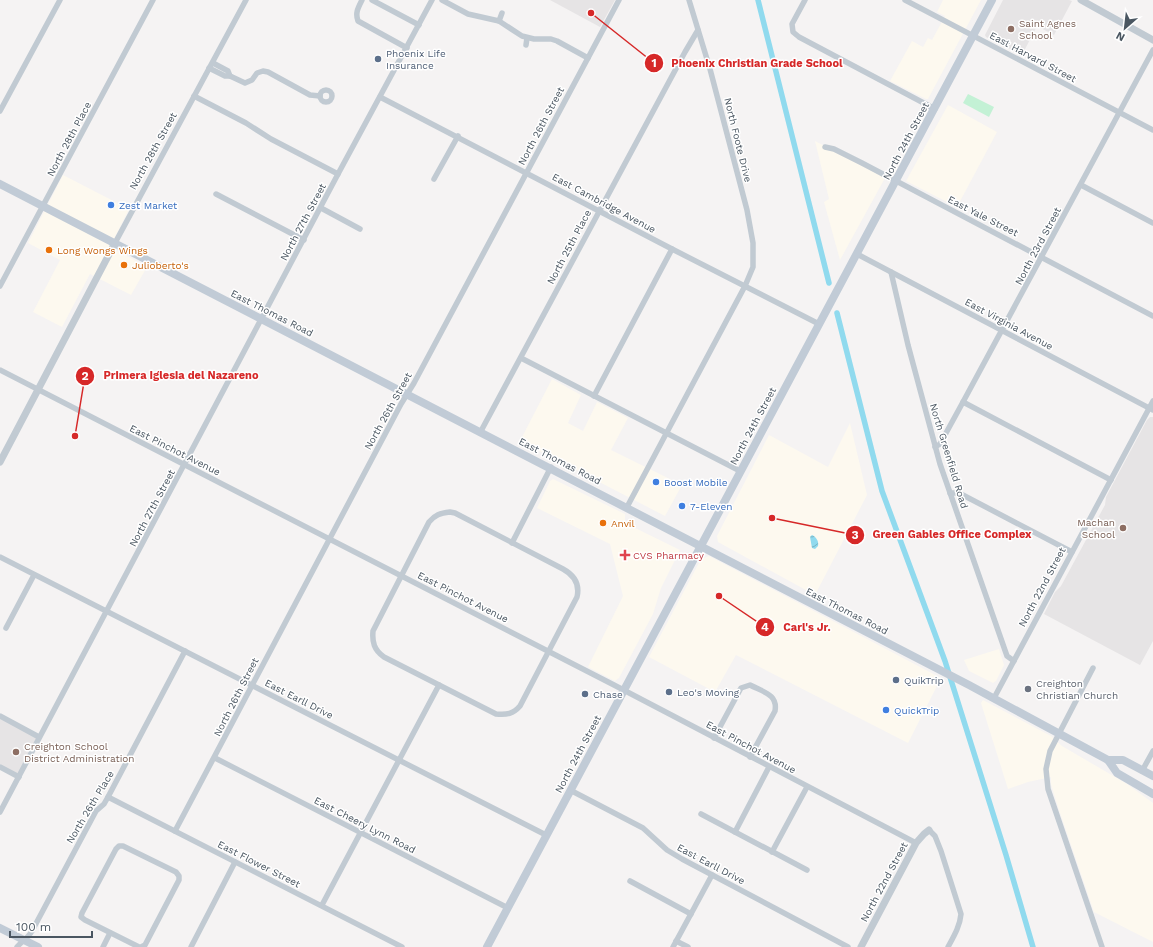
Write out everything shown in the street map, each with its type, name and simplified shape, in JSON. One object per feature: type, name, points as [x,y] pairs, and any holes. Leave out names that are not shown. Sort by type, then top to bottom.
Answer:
[{"type":"main road","name":"North 24th Street","points":[[487,947],[992,0]]},
{"type":"main road","name":"East Thomas Road","points":[[0,184],[551,467],[943,671],[1108,760],[1117,773],[1153,794]]},
{"type":"main road","name":"East Thomas Road","points":[[1108,760],[1123,760],[1153,776]]},
{"type":"main road","points":[[0,928],[38,947]]},
{"type":"street","points":[[0,112],[60,0]]},
{"type":"street","name":"North 28th Place","points":[[0,286],[153,0]]},
{"type":"street","name":"North 28th Street","points":[[0,462],[115,243],[246,0]]},
{"type":"street","points":[[362,0],[356,16],[358,21],[407,48]]},
{"type":"street","points":[[372,0],[419,25]]},
{"type":"street","name":"North 27th Street","points":[[0,812],[338,174],[432,0]]},
{"type":"street","points":[[442,0],[468,14],[499,21],[527,38],[551,39],[588,58]]},
{"type":"street","name":"North 26th Street","points":[[175,831],[401,404],[619,0]]},
{"type":"street","name":"North Foote Drive","points":[[627,507],[745,286],[753,267],[753,243],[747,210],[710,69],[688,0]]},
{"type":"street","points":[[805,0],[792,24],[793,32],[799,37],[935,109]]},
{"type":"street","name":"East Harvard Street","points":[[905,0],[1153,130]]},
{"type":"street","points":[[1084,1],[1153,40]]},
{"type":"street","points":[[499,21],[502,13]]},
{"type":"street","name":"North 25th Place","points":[[481,432],[684,52],[698,30]]},
{"type":"street","points":[[526,45],[527,38]]},
{"type":"street","name":"North 23rd Street","points":[[935,447],[940,444],[1003,330],[1153,50]]},
{"type":"street","points":[[211,65],[225,76],[230,76],[245,83],[252,80],[257,73],[263,71],[268,72],[310,95],[320,96]]},
{"type":"street","points":[[194,96],[338,174]]},
{"type":"street","name":"East Cambridge Avenue","points":[[380,97],[819,324]]},
{"type":"street","points":[[434,179],[458,136]]},
{"type":"street","name":"East Yale Street","points":[[825,147],[834,149],[1153,316]]},
{"type":"street","points":[[1081,185],[1153,223]]},
{"type":"street","points":[[216,194],[304,240]]},
{"type":"street","points":[[321,208],[360,229]]},
{"type":"street","points":[[594,396],[672,249]]},
{"type":"street","name":"East Virginia Avenue","points":[[857,254],[1151,409]]},
{"type":"street","name":"North Greenfield Road","points":[[891,272],[908,345],[935,447],[1007,656],[1014,661]]},
{"type":"street","points":[[521,358],[740,472]]},
{"type":"street","name":"East Pinchot Avenue","points":[[0,370],[330,538],[916,843]]},
{"type":"street","name":"North 22nd Street","points":[[994,698],[1111,480],[1151,409],[1153,401]]},
{"type":"street","points":[[963,402],[1111,480]]},
{"type":"street","points":[[512,543],[551,467]]},
{"type":"street","points":[[950,493],[959,493],[1072,552]]},
{"type":"street","points":[[450,512],[512,543],[569,572],[577,583],[578,591],[577,597],[520,706],[512,713],[506,715],[496,714],[379,654],[373,643],[373,631],[429,522],[434,516],[439,513],[450,512]]},
{"type":"street","name":"East Earll Drive","points":[[0,557],[546,836]]},
{"type":"street","points":[[6,628],[34,574]]},
{"type":"street","name":"North 26th Place","points":[[17,947],[30,936],[96,811],[104,804],[108,797],[185,652]]},
{"type":"street","points":[[1093,668],[1058,733],[1048,758],[1046,775],[1048,789],[1102,947]]},
{"type":"street","points":[[322,905],[438,685]]},
{"type":"street","points":[[714,738],[741,688],[750,685],[770,695],[775,700],[775,711],[750,757]]},
{"type":"street","points":[[0,716],[39,737]]},
{"type":"street","points":[[1142,771],[1153,751]]},
{"type":"street","name":"East Cheery Lynn Road","points":[[214,758],[508,908]]},
{"type":"street","points":[[0,767],[18,777]]},
{"type":"street","points":[[735,832],[769,767]]},
{"type":"street","points":[[772,852],[807,787]]},
{"type":"street","name":"East Earll Drive","points":[[570,790],[636,824],[650,834],[672,854],[848,947]]},
{"type":"street","name":"East Flower Street","points":[[108,797],[402,947]]},
{"type":"street","points":[[700,814],[807,870]]},
{"type":"street","points":[[929,830],[935,836],[941,851],[961,914],[961,921],[948,947]]},
{"type":"street","name":"North 22nd Street","points":[[861,947],[916,843],[929,830]]},
{"type":"street","points":[[119,846],[123,846],[176,872],[179,876],[179,880],[145,945],[140,947],[85,920],[81,916],[116,849],[119,846]]},
{"type":"street","points":[[191,947],[235,862]]},
{"type":"street","points":[[673,947],[712,875]]},
{"type":"street","points":[[630,881],[691,914]]},
{"type":"street","points":[[103,947],[110,933]]},
{"type":"street","points":[[676,941],[688,947]]},
{"type":"shaded area","points":[[550,0],[615,0],[600,27]]},
{"type":"shaded area","points":[[943,0],[981,0],[928,99],[926,99],[890,81],[912,41],[923,47],[928,38],[932,40],[945,16],[937,12]]},
{"type":"shaded area","name":"Saint Agnes School","points":[[1003,0],[1072,1],[1054,35],[1037,26],[1022,55],[986,37],[985,35]]},
{"type":"shaded area","points":[[948,105],[997,132],[957,207],[906,181]]},
{"type":"shaded area","points":[[815,141],[885,178],[840,260],[824,202],[829,199]]},
{"type":"shaded area","points":[[63,175],[129,209],[110,247],[147,267],[131,295],[90,274],[62,327],[33,312],[60,260],[28,243]]},
{"type":"shaded area","points":[[552,379],[581,395],[568,423],[583,431],[597,402],[628,418],[611,450],[682,485],[665,516],[520,441]]},
{"type":"shaded area","name":"Machan School","points":[[1150,417],[1153,417],[1153,641],[1140,665],[1044,614],[1105,505],[1106,497]]},
{"type":"shaded area","points":[[850,423],[867,495],[815,595],[718,542],[717,536],[769,435],[828,467]]},
{"type":"shaded area","points":[[553,479],[625,514],[625,523],[680,550],[661,588],[653,614],[619,678],[615,681],[588,667],[623,596],[610,544],[537,508],[550,481]]},
{"type":"shaded area","points":[[709,556],[941,678],[908,743],[736,655],[715,692],[649,657],[701,559]]},
{"type":"shaded area","points":[[999,649],[1004,665],[996,681],[993,683],[969,671],[964,660]]},
{"type":"shaded area","points":[[983,700],[1051,736],[1062,746],[1127,784],[1153,803],[1153,942],[1094,912],[1058,807],[1051,784],[1051,777],[1028,782],[1008,789],[981,703]]},
{"type":"shaded area","name":"Creighton School District Administration","points":[[0,716],[39,737],[19,777],[0,767]]},
{"type":"green space","points":[[968,94],[994,107],[989,117],[963,103]]},
{"type":"water","points":[[812,535],[818,542],[818,546],[815,549],[812,548],[810,537]]},
{"type":"waterway","points":[[758,0],[829,283]]},
{"type":"waterway","points":[[837,313],[882,491],[945,661],[1006,855],[1033,947]]},
{"type":"place","name":"Phoenix Christian Grade School","points":[[591,13]]},
{"type":"place","name":"Saint Agnes School","points":[[1011,29]]},
{"type":"place","name":"Phoenix Life Insurance","points":[[378,59]]},
{"type":"place","name":"Zest Market","points":[[111,205]]},
{"type":"place","name":"Long Wongs Wings","points":[[49,250]]},
{"type":"place","name":"Julioberto's","points":[[124,265]]},
{"type":"place","name":"Primera Iglesia del Nazareno","points":[[75,436]]},
{"type":"place","name":"Boost Mobile","points":[[656,482]]},
{"type":"place","name":"7-Eleven","points":[[682,506]]},
{"type":"place","name":"Green Gables Office Complex","points":[[772,518]]},
{"type":"place","name":"Anvil","points":[[603,523]]},
{"type":"place","name":"Machan School","points":[[1123,528]]},
{"type":"place","name":"CVS Pharmacy","points":[[625,555]]},
{"type":"place","name":"Carl's Jr.","points":[[719,596]]},
{"type":"place","name":"QuikTrip","points":[[896,680]]},
{"type":"place","name":"Creighton Christian Church","points":[[1028,689]]},
{"type":"place","name":"Leo's Moving","points":[[669,692]]},
{"type":"place","name":"Chase","points":[[585,694]]},
{"type":"place","name":"QuickTrip","points":[[886,710]]},
{"type":"place","name":"Creighton School District Administration","points":[[16,752]]}]
